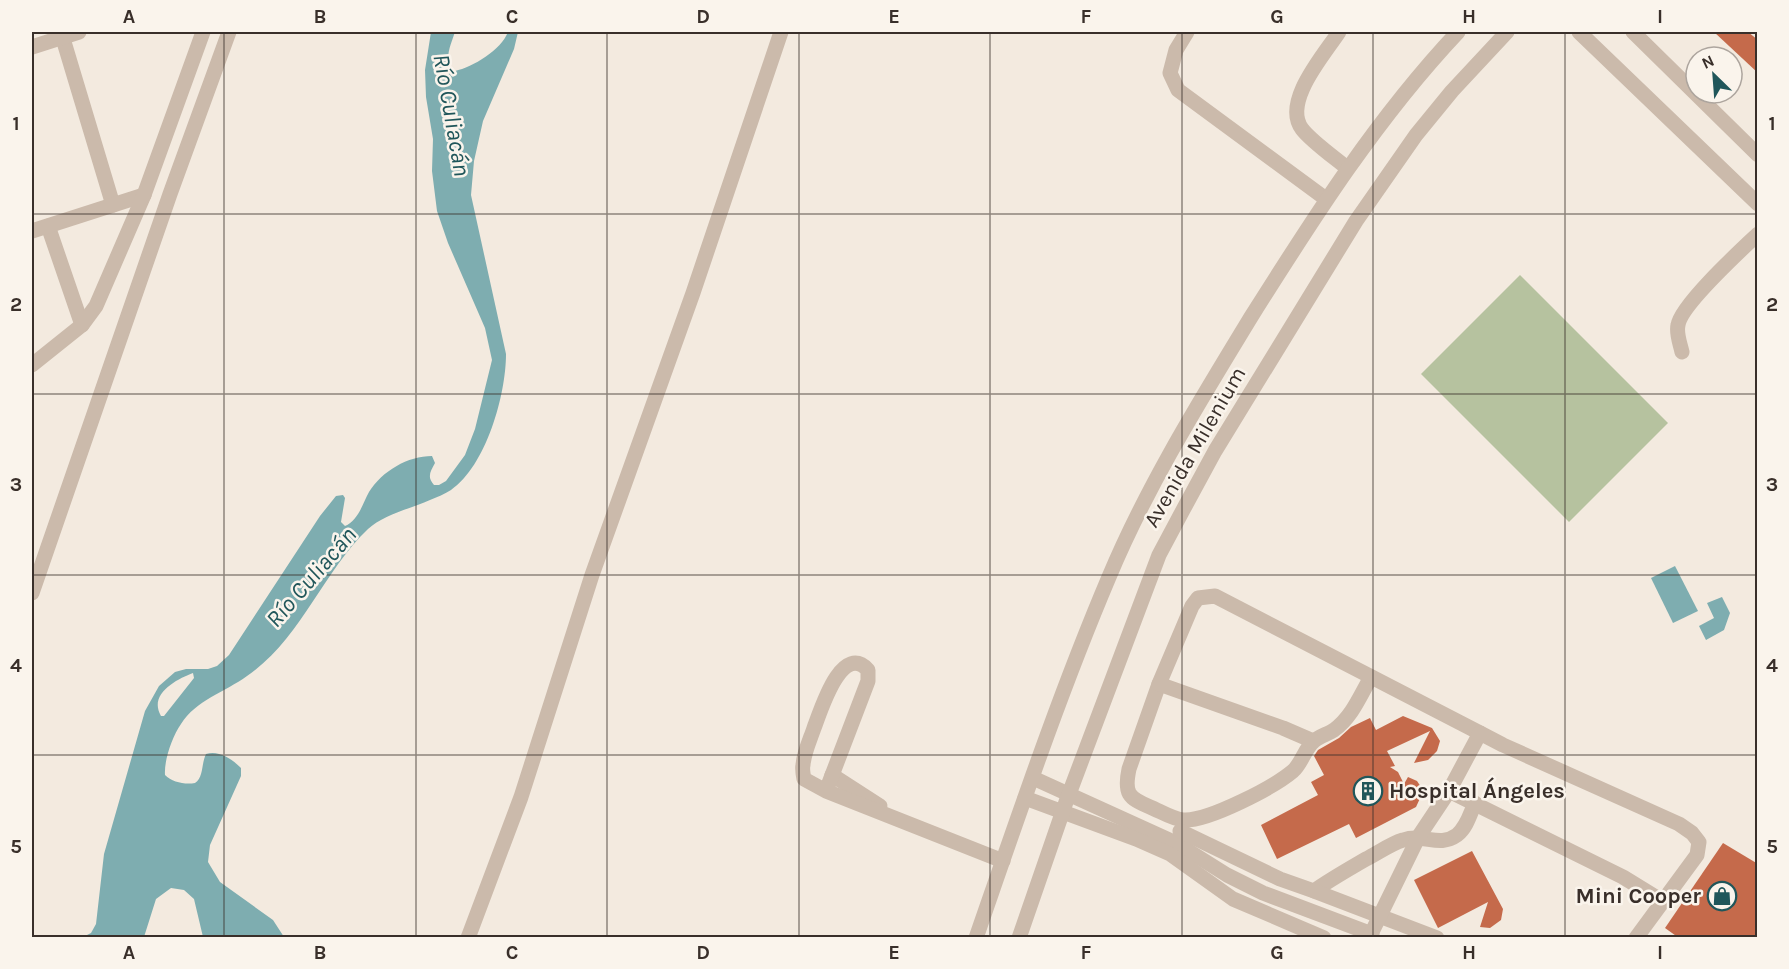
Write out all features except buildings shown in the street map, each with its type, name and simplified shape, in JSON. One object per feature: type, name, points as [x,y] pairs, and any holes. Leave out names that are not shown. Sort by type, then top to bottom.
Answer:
[{"type":"street","points":[[32,46],[61,34],[79,32]]},
{"type":"street","points":[[32,365],[82,325],[100,298],[144,195],[203,32]]},
{"type":"street","points":[[32,593],[170,194],[229,32]]},
{"type":"street","points":[[468,938],[521,797],[592,575],[693,292],[782,32]]},
{"type":"street","points":[[1187,32],[1176,50],[1170,73],[1178,90],[1326,199]]},
{"type":"street","points":[[1339,32],[1300,92],[1296,105],[1296,118],[1302,130],[1347,168]]},
{"type":"street","name":"Avenida Milenium","points":[[976,938],[1076,660],[1130,529],[1204,393],[1326,199],[1424,68],[1458,32]]},
{"type":"street","name":"Avenida Milenium","points":[[1019,938],[1069,793],[1159,555],[1215,451],[1356,221],[1452,91],[1507,32]]},
{"type":"street","points":[[1579,32],[1758,204]]},
{"type":"street","points":[[1633,32],[1758,156]]},
{"type":"street","points":[[61,34],[113,205]]},
{"type":"street","points":[[32,231],[144,195]]},
{"type":"street","points":[[48,226],[82,325]]},
{"type":"street","points":[[1682,352],[1678,334],[1681,314],[1710,280],[1758,234]]},
{"type":"street","points":[[1480,733],[1449,791],[1419,836],[1370,936],[1263,893],[1227,875],[1178,837],[1131,797],[1128,791],[1129,769],[1159,684],[1192,606],[1198,598],[1215,596],[1371,677],[1480,733],[1503,745],[1679,824],[1692,833],[1698,842],[1697,855],[1636,938]]},
{"type":"street","points":[[826,791],[869,677],[868,670],[860,664],[848,666],[829,687],[802,764],[804,779],[826,791],[1003,861]]},
{"type":"street","points":[[1025,798],[1136,838],[1178,837],[1207,817],[1267,788],[1294,770],[1313,741],[1334,730],[1350,715],[1371,677]]},
{"type":"street","points":[[1159,684],[1313,741]]},
{"type":"street","points":[[832,775],[902,821]]},
{"type":"street","points":[[1033,778],[1280,879],[1381,915],[1437,938]]},
{"type":"street","points":[[1449,791],[1623,877],[1662,901]]},
{"type":"street","points":[[1314,891],[1394,844],[1419,836],[1436,841],[1456,835],[1464,828],[1475,803]]},
{"type":"street","points":[[1178,837],[1233,899],[1324,938]]},
{"type":"green space","points":[[1520,275],[1668,423],[1569,522],[1421,374]]},
{"type":"water","name":"Río Culiacán","points":[[431,32],[455,32],[448,58],[451,68],[455,71],[486,57],[499,45],[508,32],[518,32],[514,49],[483,121],[474,161],[471,195],[506,354],[502,389],[492,428],[484,447],[463,479],[446,493],[389,516],[368,529],[337,565],[282,644],[247,676],[211,697],[187,716],[172,742],[167,756],[165,775],[175,781],[195,783],[200,777],[206,754],[211,753],[225,756],[241,768],[241,776],[210,845],[208,862],[220,882],[273,920],[284,937],[203,937],[194,899],[184,890],[171,888],[156,899],[144,937],[83,937],[91,933],[96,924],[104,854],[145,711],[159,686],[175,672],[186,669],[208,669],[217,666],[229,655],[320,516],[336,496],[343,495],[345,498],[341,522],[345,526],[357,516],[374,484],[396,466],[414,459],[432,456],[435,463],[430,479],[434,485],[439,485],[446,481],[465,455],[475,429],[492,360],[485,328],[448,243],[437,211],[432,171],[433,139],[426,97],[425,70]],"holes":[[[193,673],[194,678],[164,716],[161,716],[158,701],[166,688]]]},
{"type":"water","points":[[1675,566],[1698,611],[1673,623],[1651,578]]},
{"type":"water","points":[[1722,597],[1730,613],[1724,630],[1706,640],[1699,626],[1714,618],[1707,603]]},
{"type":"place","name":"Hospital Ángeles","points":[[1368,791]]},
{"type":"place","name":"Mini Cooper","points":[[1722,896]]}]
